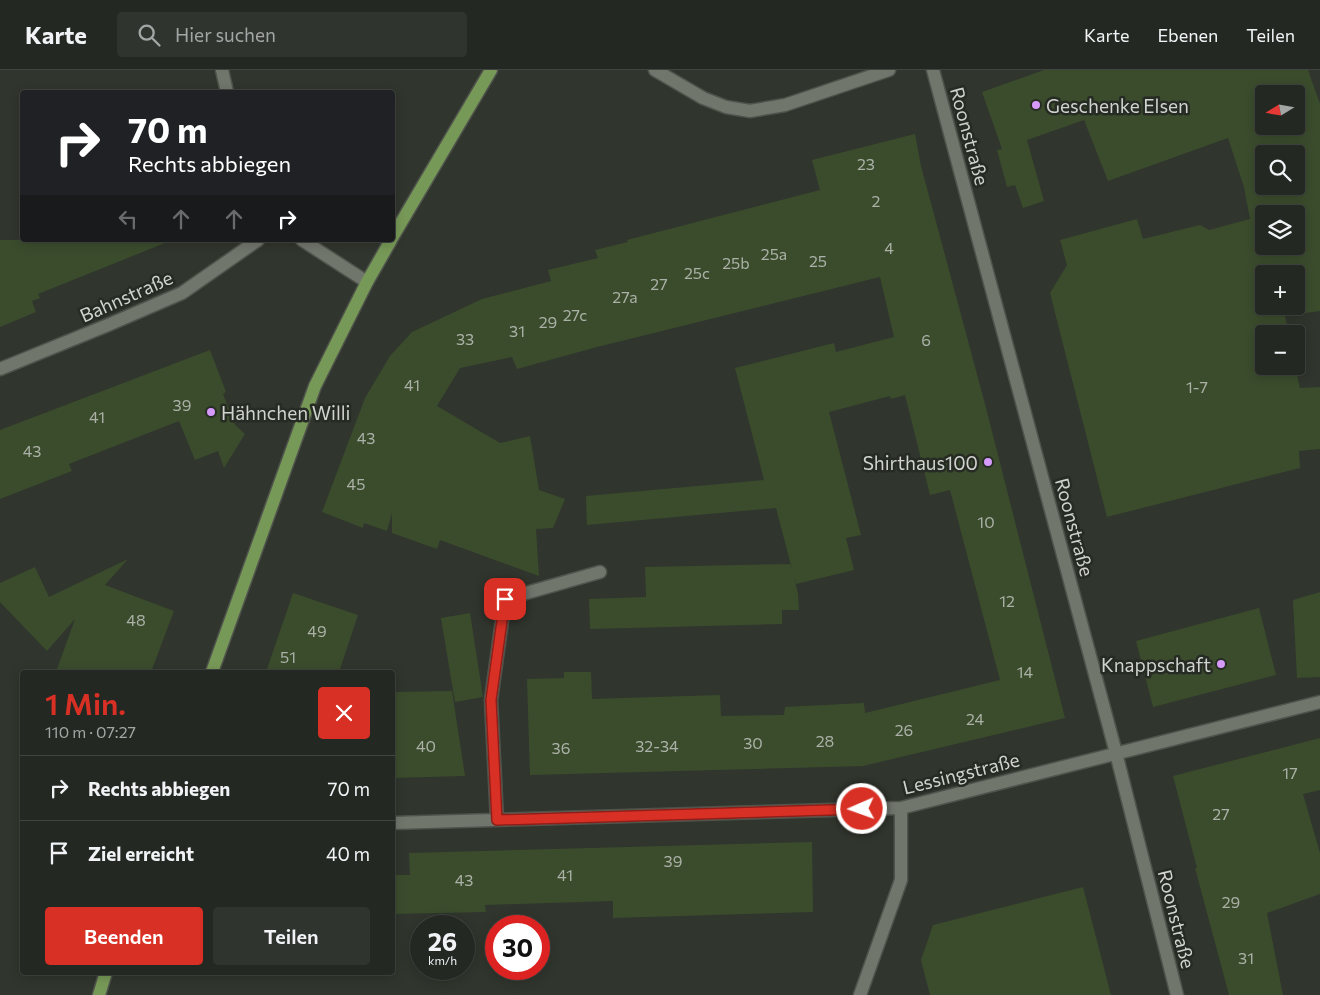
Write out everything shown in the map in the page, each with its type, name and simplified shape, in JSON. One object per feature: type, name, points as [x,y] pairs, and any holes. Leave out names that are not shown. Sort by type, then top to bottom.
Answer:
[{"type":"main road","points":[[395,234],[491,70]]},
{"type":"main road","points":[[213,670],[315,386],[367,282],[390,242]]},
{"type":"main road","points":[[98,995],[105,975]]},
{"type":"street","points":[[222,70],[227,90]]},
{"type":"street","points":[[656,70],[703,98],[726,107],[750,111],[785,105],[889,70]]},
{"type":"street","name":"Roonstraße","points":[[933,70],[1116,753],[1177,995]]},
{"type":"street","name":"Bahnstraße","points":[[0,369],[108,326],[182,293],[255,242]]},
{"type":"street","points":[[305,242],[367,282]]},
{"type":"street","points":[[497,820],[491,700],[505,599],[600,572]]},
{"type":"street","name":"Lessingstraße","points":[[395,823],[901,808],[1320,702]]},
{"type":"street","points":[[860,995],[901,880],[901,808]]},
{"type":"building","points":[[1044,70],[1308,70],[1320,104],[1320,311],[1305,313],[1305,265],[1255,265],[1255,315],[1292,315],[1285,316],[1287,325],[1255,325],[1255,375],[1297,375],[1300,388],[1320,387],[1320,449],[1299,451],[1300,468],[1107,517],[1050,293],[1067,265],[1060,240],[1137,219],[1143,239],[1200,225],[1209,230],[1250,219],[1244,187],[1228,138],[1108,181],[1084,120],[1027,140],[1044,201],[1023,208],[1015,185],[1007,187],[997,150],[1002,149],[982,92]]},
{"type":"building","points":[[915,134],[921,166],[985,404],[1065,718],[863,766],[530,775],[527,679],[564,678],[564,672],[591,672],[592,699],[720,695],[721,716],[784,715],[785,707],[864,703],[865,713],[1000,680],[950,490],[930,495],[905,395],[891,399],[890,396],[829,412],[861,535],[846,538],[854,570],[796,584],[776,508],[587,525],[586,496],[764,480],[735,368],[834,343],[836,352],[894,337],[880,277],[597,347],[517,369],[512,357],[460,368],[437,406],[500,443],[530,436],[539,490],[565,499],[553,528],[536,529],[539,576],[440,540],[437,549],[392,533],[392,513],[387,531],[364,523],[363,528],[322,512],[365,398],[390,356],[412,332],[482,299],[551,281],[548,270],[598,258],[595,250],[820,190],[812,160]]},
{"type":"building","points":[[0,240],[20,240],[20,242],[168,242],[38,294],[40,298],[32,301],[36,312],[0,327]]},
{"type":"building","points":[[210,350],[226,392],[223,394],[235,425],[245,434],[224,468],[218,451],[195,460],[179,421],[69,464],[72,471],[0,499],[0,430]]},
{"type":"building","points":[[128,559],[105,585],[174,611],[152,670],[57,670],[75,619],[47,651],[0,602],[0,583],[35,567],[49,597]]},
{"type":"building","points":[[791,564],[798,594],[799,610],[782,610],[782,624],[590,629],[589,599],[646,597],[645,567]]},
{"type":"building","points":[[1320,592],[1320,677],[1297,678],[1293,600]]},
{"type":"building","points":[[293,593],[358,615],[340,670],[267,670]]},
{"type":"building","points":[[1259,608],[1276,675],[1153,707],[1136,641]]},
{"type":"building","points":[[470,613],[483,697],[455,702],[441,618]]},
{"type":"building","points":[[452,691],[465,776],[395,778],[395,692]]},
{"type":"building","points":[[1320,738],[1320,790],[1303,794],[1320,853],[1320,894],[1267,913],[1283,995],[1229,995],[1173,776]]},
{"type":"building","points":[[812,842],[813,912],[613,918],[613,901],[485,905],[486,912],[395,914],[395,875],[410,875],[409,853]]},
{"type":"building","points":[[1083,887],[1111,995],[930,995],[921,960],[933,925]]},
{"type":"place","name":"Geschenke Elsen","points":[[1036,105]]},
{"type":"place","name":"Hähnchen Willi","points":[[211,412]]},
{"type":"place","name":"Shirthaus100","points":[[988,462]]},
{"type":"place","name":"Knappschaft","points":[[1221,664]]},
{"type":"route","points":[[505,599],[491,700],[497,820],[862,809]]}]
